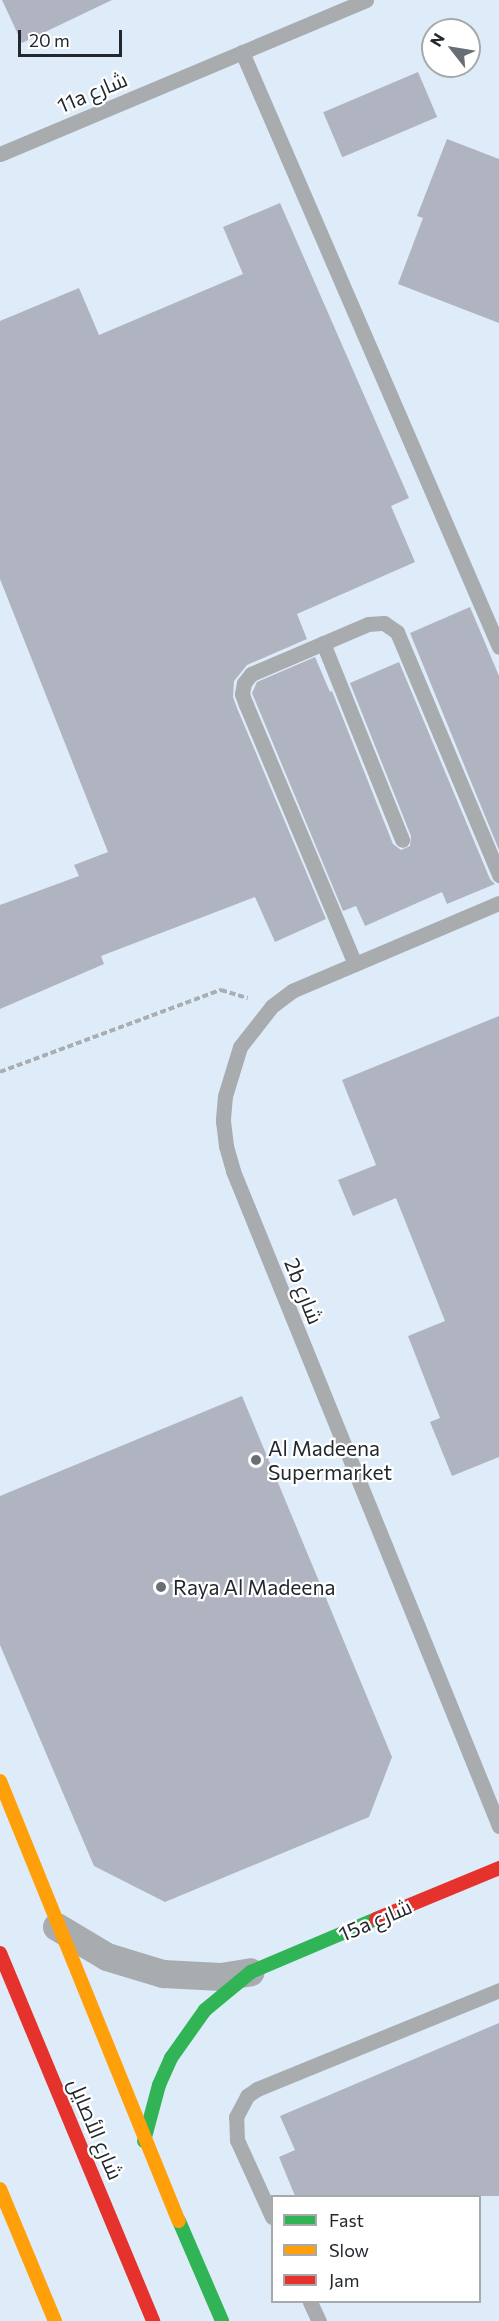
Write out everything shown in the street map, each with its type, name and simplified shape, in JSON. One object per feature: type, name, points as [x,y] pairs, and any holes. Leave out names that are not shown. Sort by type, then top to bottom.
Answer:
[{"type":"street","points":[[0,1781],[144,2141],[222,2321]]},
{"type":"street","name":"15a شارع","points":[[144,2141],[159,2085],[187,2033],[205,2010],[251,1972],[499,1868]]},
{"type":"street","name":"15a شارع","points":[[57,1927],[107,1958],[153,1972],[192,1977],[251,1972]]},
{"type":"street","name":"شارع الأصايل","points":[[0,1953],[153,2321]]},
{"type":"street","points":[[0,2189],[55,2321]]},
{"type":"lane","name":"11a شارع","points":[[0,154],[366,0]]},
{"type":"lane","points":[[243,52],[499,647]]},
{"type":"lane","points":[[355,964],[242,694],[244,683],[250,674],[323,642],[376,623],[384,624],[397,632],[499,875]]},
{"type":"lane","points":[[323,642],[402,840]]},
{"type":"lane","name":"2b شارع","points":[[499,903],[292,991],[272,1006],[240,1047],[225,1096],[226,1146],[233,1171],[499,1826]]},
{"type":"lane","points":[[271,2213],[237,2140],[236,2117],[247,2097],[257,2090],[499,1990]]},
{"type":"lane","points":[[311,2303],[319,2321]]},
{"type":"path","points":[[0,1072],[221,990],[272,1006]]},
{"type":"shaded area","points":[[0,0],[499,0],[499,2321],[0,2321]]},
{"type":"building","points":[[2,0],[112,0],[22,43]]},
{"type":"building","points":[[418,72],[437,117],[342,157],[323,112]]},
{"type":"building","points":[[447,139],[499,159],[499,323],[398,284],[423,218],[417,216]]},
{"type":"building","points":[[280,203],[409,498],[391,506],[415,562],[297,614],[307,639],[247,665],[234,681],[233,697],[237,708],[326,919],[275,942],[255,897],[101,956],[104,964],[0,1009],[0,905],[79,876],[74,865],[108,852],[0,579],[0,321],[79,288],[99,335],[243,274],[223,227]]},
{"type":"building","points":[[470,607],[499,676],[499,850],[410,633]]},
{"type":"building","points":[[315,657],[330,692],[332,691],[393,844],[401,850],[410,846],[411,836],[350,683],[399,662],[490,879],[495,884],[447,904],[442,892],[365,926],[356,906],[343,911],[252,693],[257,682]]},
{"type":"building","points":[[499,1016],[499,1457],[452,1476],[430,1422],[440,1418],[408,1336],[445,1321],[396,1198],[353,1216],[338,1180],[376,1165],[342,1080]]},
{"type":"building","points":[[242,1396],[392,1757],[369,1817],[165,1902],[94,1866],[0,1645],[0,1496]]},
{"type":"building","points":[[499,2023],[499,2196],[295,2195],[279,2157],[295,2150],[280,2116]]},
{"type":"traffic: fast","points":[[144,2141],[159,2085],[171,2058],[205,2010],[251,1972],[376,1919]]},
{"type":"traffic: fast","points":[[179,2221],[222,2321]]},
{"type":"traffic: slow","points":[[0,1781],[179,2221]]},
{"type":"traffic: slow","points":[[0,2189],[55,2321]]},
{"type":"traffic: jam","points":[[376,1919],[499,1868]]},
{"type":"traffic: jam","points":[[0,1953],[153,2321]]},
{"type":"place","name":"Al Madeena Supermarket","points":[[256,1460]]},
{"type":"place","name":"Raya Al Madeena","points":[[161,1587]]}]
